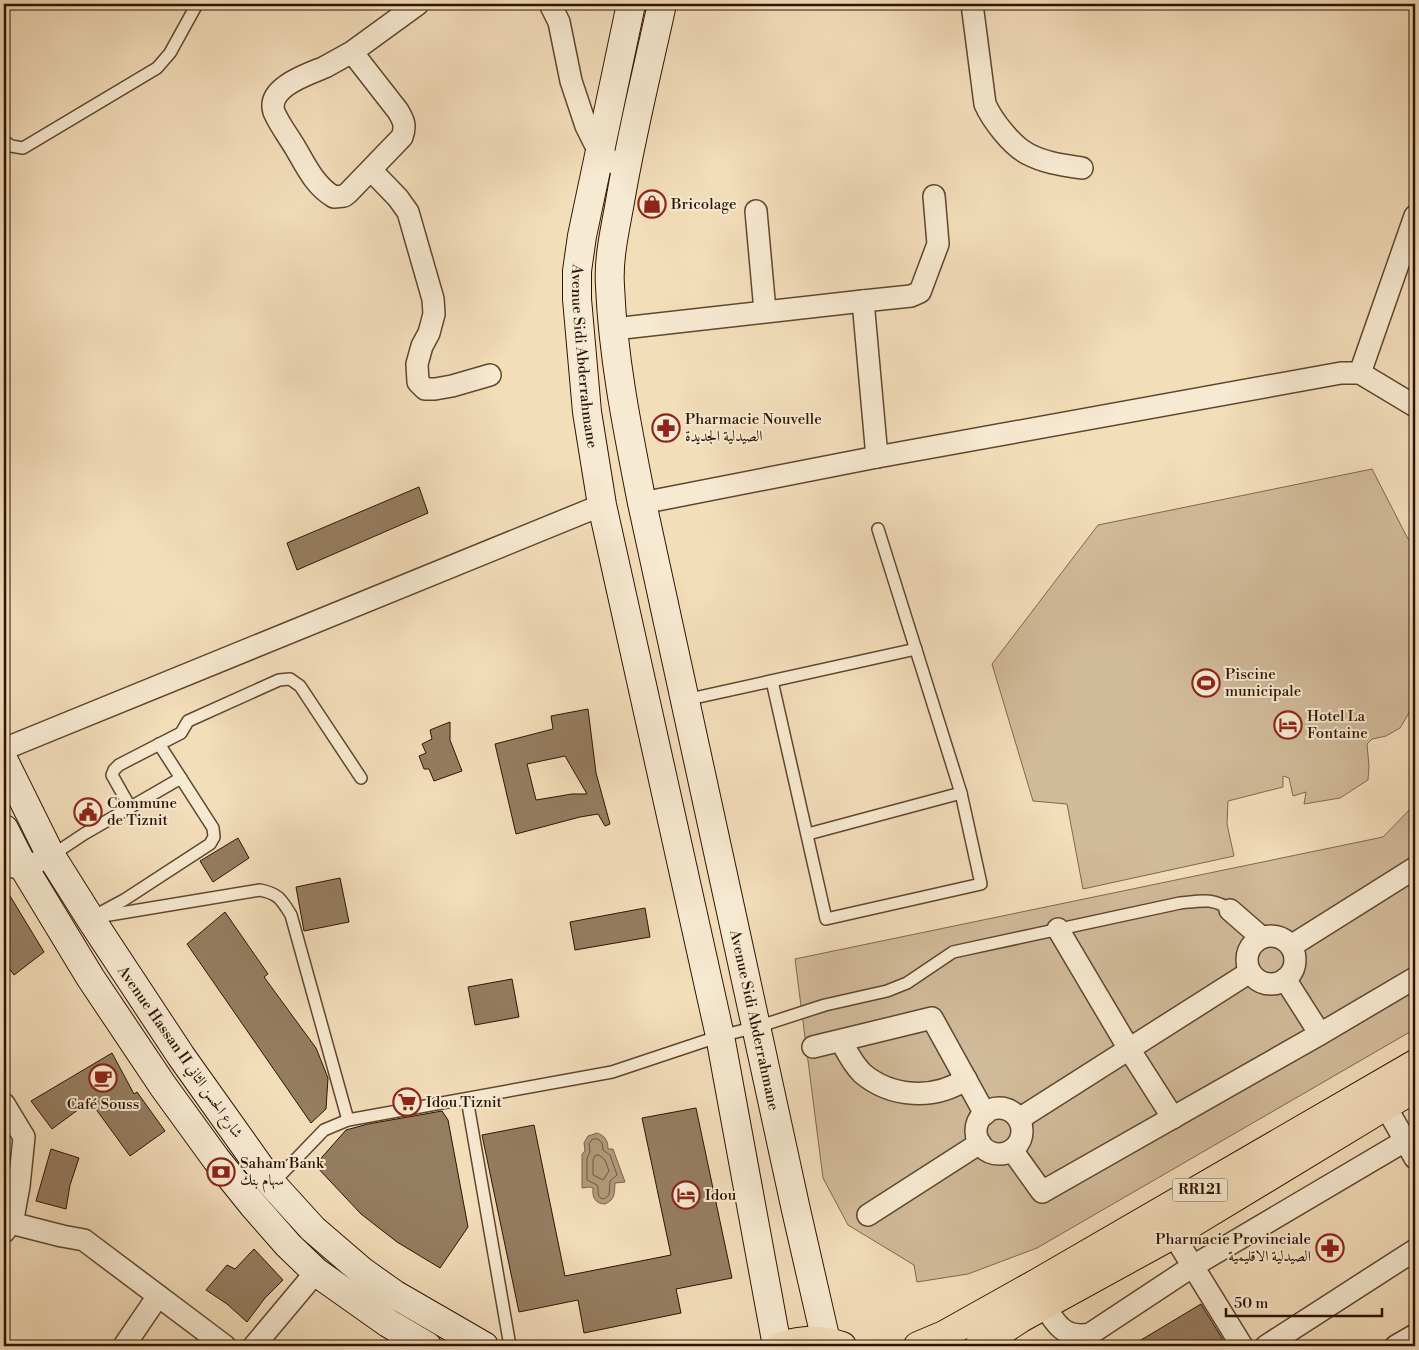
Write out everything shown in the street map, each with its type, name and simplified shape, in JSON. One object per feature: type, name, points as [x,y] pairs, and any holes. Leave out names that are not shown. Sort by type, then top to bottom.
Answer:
[{"type":"highway","name":"RR121","points":[[978,1346],[1044,1305],[1167,1223],[1380,1097],[1415,1064]]},
{"type":"highway","name":"RR121","points":[[1380,1097],[1415,1088]]},
{"type":"highway","name":"RR121","points":[[918,1346],[952,1331],[1167,1223]]},
{"type":"highway","points":[[779,1346],[802,1340],[834,1344]]},
{"type":"street","points":[[352,52],[398,111],[405,124],[402,138],[371,170],[344,196],[334,197],[314,180],[274,111],[275,99],[285,86],[295,79],[323,68],[352,52],[418,4]]},
{"type":"street","points":[[550,4],[559,22],[572,81],[583,117],[600,154],[626,170]]},
{"type":"street","name":"Avenue Sidi Abderrahmane","points":[[631,4],[582,236],[577,271],[577,299],[587,412],[602,505],[720,1036],[779,1346]]},
{"type":"street","name":"Avenue Sidi Abderrahmane","points":[[662,4],[626,170],[613,240],[610,285],[614,329],[629,435],[642,503],[796,1210],[834,1344]]},
{"type":"street","points":[[972,4],[985,104],[990,114],[1010,139],[1027,154],[1053,164],[1082,168]]},
{"type":"street","points":[[371,170],[398,198],[408,212],[433,298],[434,314],[429,334],[422,346],[417,364],[418,382],[425,389],[435,389],[490,375]]},
{"type":"street","points":[[614,329],[911,296],[920,292],[938,244],[934,196]]},
{"type":"street","points":[[756,211],[765,311]]},
{"type":"street","points":[[1360,373],[1415,216]]},
{"type":"street","points":[[862,301],[877,457]]},
{"type":"street","points":[[642,503],[877,457],[1341,374],[1360,373],[1415,406]]},
{"type":"street","points":[[4,749],[602,505]]},
{"type":"street","points":[[647,708],[685,700]]},
{"type":"street","name":"Avenue Hassan II شارع الحسن الثاني","points":[[4,762],[51,856],[90,918],[181,1056],[272,1184],[312,1228],[363,1272],[394,1294],[484,1346]]},
{"type":"street","points":[[9,853],[38,831]]},
{"type":"street","points":[[9,853],[51,856]]},
{"type":"street","name":"Avenue Hassan II شارع الحسن الثاني","points":[[9,853],[163,1086],[216,1159],[253,1205],[288,1245],[316,1272],[388,1323],[427,1346]]},
{"type":"street","points":[[1291,946],[1415,868]]},
{"type":"street","points":[[1230,910],[1261,937]]},
{"type":"street","points":[[1058,929],[1172,1118]]},
{"type":"street","points":[[1278,936],[1286,940],[1291,946],[1295,958],[1294,966],[1291,974],[1285,979],[1271,984],[1263,983],[1250,972],[1247,964],[1249,947],[1261,937],[1278,936]]},
{"type":"street","points":[[1019,1119],[1250,972]]},
{"type":"street","points":[[1012,1150],[1042,1192],[1415,978]]},
{"type":"street","points":[[1285,979],[1320,1034]]},
{"type":"street","points":[[813,1047],[932,1018],[984,1114]]},
{"type":"street","points":[[841,1041],[854,1064],[862,1073],[876,1083],[901,1092],[926,1094],[954,1088],[966,1079]]},
{"type":"street","points":[[1044,1305],[1055,1323],[1067,1332],[1079,1336],[1090,1334],[1193,1266],[1412,1145],[1380,1097]]},
{"type":"street","points":[[4,1104],[14,1135],[19,1186],[8,1227],[84,1240],[225,1346]]},
{"type":"street","points":[[1006,1109],[1019,1119],[1022,1138],[1012,1150],[1005,1153],[992,1153],[980,1143],[977,1127],[984,1114],[990,1110],[1006,1109]]},
{"type":"street","points":[[868,1215],[980,1143]]},
{"type":"street","points":[[1167,1223],[1242,1346]]},
{"type":"street","points":[[1266,1346],[1415,1250]]},
{"type":"street","points":[[254,1346],[316,1272]]},
{"type":"street","points":[[124,1346],[158,1296]]},
{"type":"street","points":[[1396,1346],[1415,1335]]},
{"type":"lane","points":[[4,141],[11,146],[23,148],[158,68],[170,53],[197,4]]},
{"type":"lane","points":[[772,681],[826,919],[981,884],[961,793],[878,529]]},
{"type":"lane","points":[[685,700],[916,649]]},
{"type":"lane","points":[[130,807],[112,775],[119,765],[181,733],[188,721],[279,680],[290,679],[300,686],[361,778]]},
{"type":"lane","points":[[90,918],[124,900],[210,844],[214,837],[212,828],[159,744]]},
{"type":"lane","points":[[51,856],[84,834],[181,778]]},
{"type":"lane","points":[[808,834],[961,793]]},
{"type":"lane","points":[[90,918],[260,890],[272,892],[280,899],[291,915],[348,1120]]},
{"type":"lane","points":[[272,1184],[324,1130],[348,1120],[612,1072],[720,1036],[757,1027],[825,1005],[887,991],[907,983],[953,952],[1180,903],[1218,902],[1230,910]]},
{"type":"lane","points":[[467,1099],[510,1346]]},
{"type":"shaded area","name":"Piscine municipale","points":[[1372,469],[1408,539],[1415,541],[1415,703],[1400,728],[1386,736],[1372,739],[1367,744],[1368,780],[1340,798],[1304,804],[1306,792],[1293,796],[1289,778],[1283,776],[1283,787],[1228,801],[1227,824],[1234,856],[1083,889],[1067,804],[1033,801],[992,664],[1098,525]]},
{"type":"shaded area","points":[[1415,804],[1415,1029],[1037,1248],[968,1274],[917,1282],[914,1265],[848,1225],[823,1178],[795,959],[1383,837]]},
{"type":"water","points":[[597,1133],[606,1139],[608,1149],[613,1149],[625,1182],[615,1183],[613,1198],[605,1204],[599,1203],[595,1199],[593,1188],[582,1188],[582,1154],[585,1151],[584,1143],[588,1136]]},
{"type":"building","points":[[419,487],[428,513],[297,570],[287,543]]},
{"type":"building","points":[[588,709],[596,773],[610,824],[605,826],[598,814],[516,834],[495,744],[553,729],[551,716]],"holes":[[[565,756],[587,794],[572,794],[536,800],[527,764]]]},
{"type":"building","points":[[450,722],[450,740],[462,771],[434,781],[429,769],[424,769],[419,756],[426,753],[422,744],[432,739],[430,730]]},
{"type":"building","points":[[238,838],[249,858],[213,882],[200,861]]},
{"type":"building","points":[[340,878],[349,922],[304,931],[296,887]]},
{"type":"building","points":[[4,886],[44,952],[14,975],[4,961]]},
{"type":"building","points":[[645,908],[650,937],[575,950],[570,922]]},
{"type":"building","points":[[225,912],[268,974],[264,977],[316,1048],[328,1078],[326,1109],[311,1123],[187,944]]},
{"type":"building","points":[[512,979],[519,1017],[475,1025],[468,987]]},
{"type":"building","points":[[112,1053],[134,1094],[137,1092],[165,1131],[130,1156],[90,1101],[52,1129],[31,1101]]},
{"type":"building","name":"Idou","points":[[696,1108],[732,1278],[676,1289],[681,1313],[584,1333],[578,1300],[519,1312],[482,1135],[534,1125],[565,1276],[671,1255],[642,1118]]},
{"type":"building","points":[[442,1111],[448,1120],[468,1227],[440,1268],[397,1242],[361,1214],[315,1165],[346,1130],[368,1124]]},
{"type":"building","points":[[51,1149],[79,1158],[70,1185],[66,1209],[36,1201]]},
{"type":"building","points":[[254,1249],[283,1280],[265,1298],[247,1322],[227,1304],[206,1290],[227,1265],[235,1269]]},
{"type":"building","points":[[1201,1304],[1225,1343],[1220,1346],[1131,1346]]},
{"type":"place","name":"Bricolage","points":[[652,204]]},
{"type":"place","name":"Pharmacie Nouvelle الصيدلية الجديدة","points":[[666,428]]},
{"type":"place","name":"Piscine municipale","points":[[1206,683]]},
{"type":"place","name":"Hotel La Fontaine","points":[[1288,725]]},
{"type":"place","name":"Commune de Tiznit","points":[[88,812]]},
{"type":"place","name":"Café Souss","points":[[103,1078]]},
{"type":"place","name":"Idou Tiznit","points":[[407,1102]]},
{"type":"place","name":"Saham Bank سهام بنك","points":[[221,1172]]},
{"type":"place","name":"Idou","points":[[686,1195]]},
{"type":"place","name":"Pharmacie Provinciale الصيدلية الاقليمية","points":[[1330,1248]]}]
